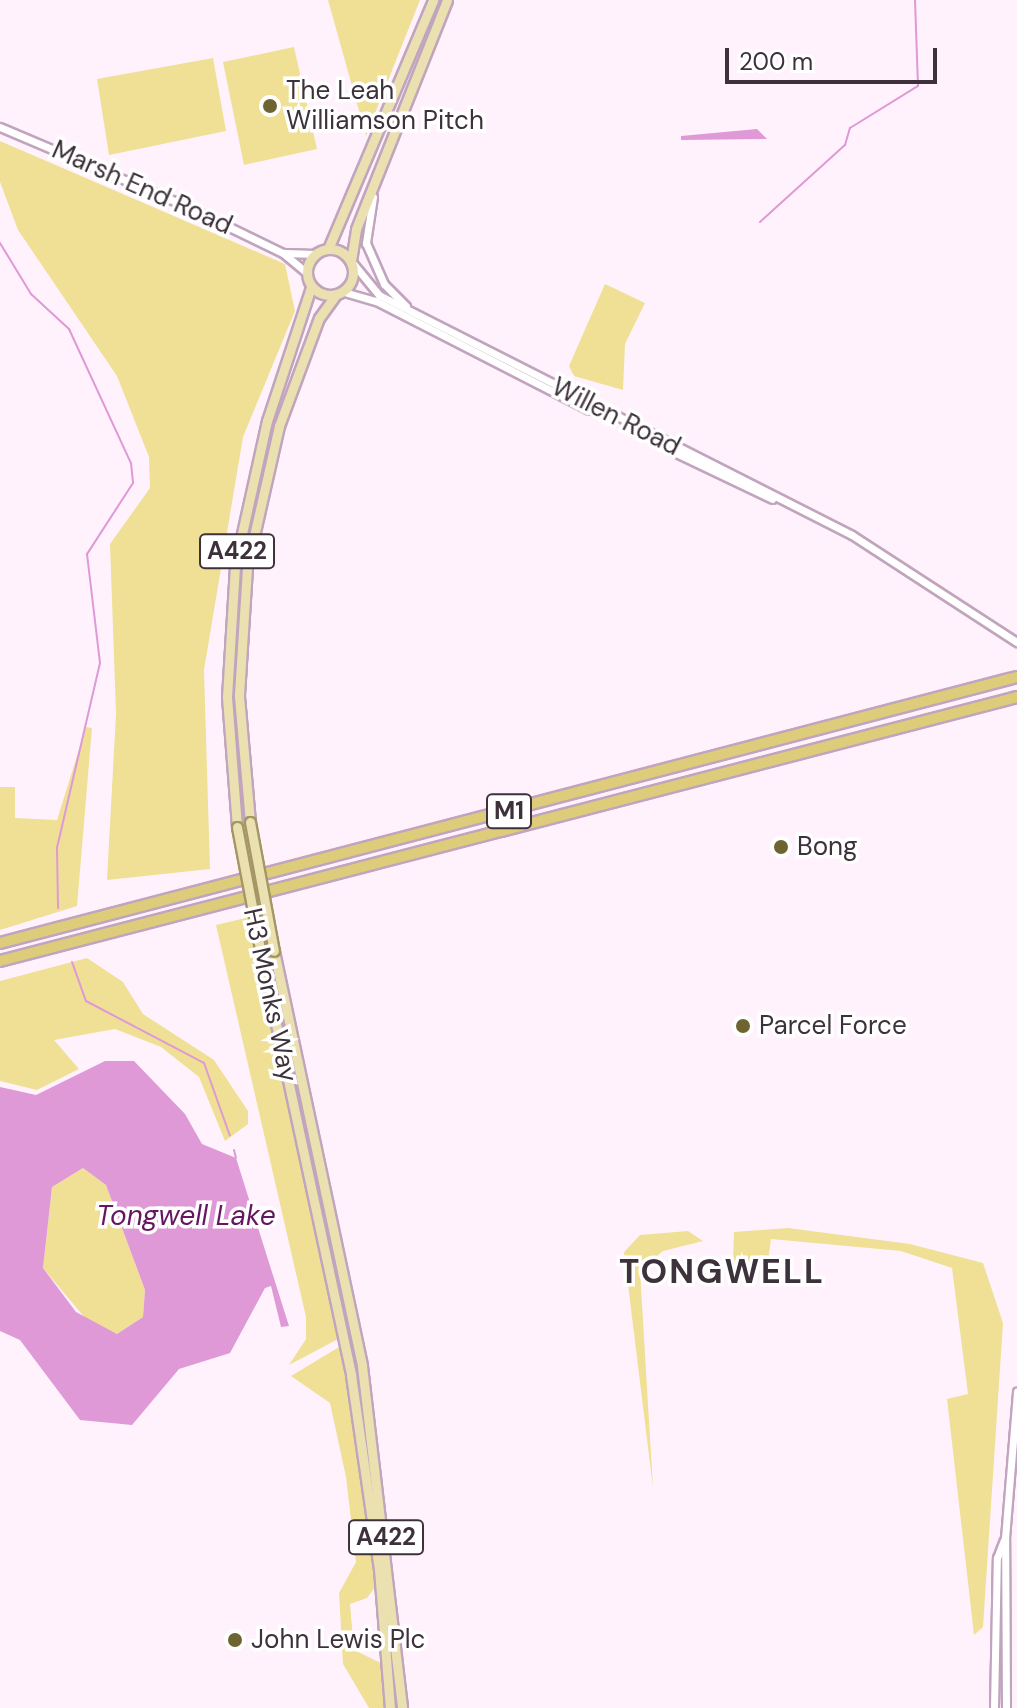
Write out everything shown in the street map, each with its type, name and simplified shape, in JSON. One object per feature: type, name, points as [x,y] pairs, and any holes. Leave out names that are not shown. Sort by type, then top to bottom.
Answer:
[{"type":"highway","name":"M1","points":[[0,943],[1017,677]]},
{"type":"highway","name":"M1","points":[[0,961],[1017,697]]},
{"type":"main road","points":[[433,0],[328,249],[315,254],[307,273],[311,287],[340,294],[354,276],[351,261],[380,170],[447,0]]},
{"type":"main road","points":[[328,249],[351,261]]},
{"type":"main road","name":"H3 Monks Way","points":[[311,287],[267,421],[235,565],[227,697],[237,827],[351,1375],[379,1569],[390,1708]]},
{"type":"main road","name":"H3 Monks Way","points":[[340,294],[319,318],[279,426],[247,567],[239,695],[250,822],[274,951],[362,1366],[402,1708]]},
{"type":"street","name":"Marsh End Road","points":[[0,127],[283,253],[307,273]]},
{"type":"street","points":[[380,170],[366,243],[384,284],[413,313]]},
{"type":"street","name":"Marsh End Road","points":[[283,253],[315,254]]},
{"type":"street","name":"Willen Road","points":[[351,261],[379,295],[893,557],[1017,642]]},
{"type":"street","name":"Willen Road","points":[[340,294],[376,301],[893,557]]},
{"type":"street","points":[[1006,1708],[1005,1538],[1017,1391]]},
{"type":"street","points":[[994,1708],[997,1558],[1005,1538]]},
{"type":"shaded area","points":[[328,0],[420,0],[366,136]]},
{"type":"shaded area","name":"The Leah Williamson Pitch","points":[[294,47],[317,149],[244,165],[223,62]]},
{"type":"shaded area","points":[[213,58],[226,131],[109,155],[97,79]]},
{"type":"shaded area","points":[[0,141],[285,264],[295,311],[243,437],[204,670],[210,869],[107,880],[116,714],[110,544],[150,488],[149,457],[117,376],[18,230],[0,182]]},
{"type":"shaded area","points":[[605,284],[645,303],[625,344],[623,390],[574,376],[569,366]]},
{"type":"shaded area","points":[[86,727],[92,728],[77,906],[0,930],[0,787],[15,787],[15,818],[57,820]]},
{"type":"shaded area","points":[[254,916],[342,1337],[289,1365],[306,1339],[306,1317],[216,925]]},
{"type":"shaded area","points":[[87,958],[123,982],[143,1014],[214,1060],[248,1111],[248,1124],[225,1141],[199,1077],[161,1047],[115,1029],[54,1040],[79,1069],[37,1090],[0,1081],[0,981]]},
{"type":"shaded area","points":[[83,1168],[106,1185],[145,1290],[143,1317],[117,1334],[91,1325],[43,1268],[52,1187]]},
{"type":"shaded area","points":[[788,1228],[910,1244],[983,1263],[1003,1323],[983,1627],[974,1635],[947,1399],[968,1394],[952,1268],[901,1251],[771,1239],[767,1269],[733,1260],[734,1232]]},
{"type":"shaded area","points":[[688,1231],[703,1241],[663,1251],[640,1270],[653,1488],[624,1252],[640,1235]]},
{"type":"shaded area","points":[[344,1344],[380,1580],[367,1598],[350,1604],[354,1650],[387,1666],[390,1708],[369,1708],[343,1664],[339,1593],[356,1562],[346,1477],[330,1403],[291,1376]]},
{"type":"water","points":[[757,129],[767,139],[681,140],[681,136]]},
{"type":"water","name":"Tongwell Lake","points":[[105,1061],[134,1061],[185,1114],[202,1144],[236,1158],[289,1326],[281,1327],[271,1286],[265,1288],[230,1353],[179,1369],[132,1425],[80,1420],[20,1340],[0,1331],[0,1087],[36,1095]],"holes":[[[83,1168],[106,1185],[145,1290],[143,1317],[117,1334],[76,1312],[43,1268],[52,1187]]]},
{"type":"waterway","points":[[760,222],[845,145],[850,128],[918,86],[915,0]]},
{"type":"waterway","points":[[0,243],[31,294],[69,329],[131,463],[133,483],[87,554],[100,663],[57,848],[58,908]]},
{"type":"waterway","points":[[72,962],[86,1001],[204,1063],[230,1136]]},
{"type":"waterway","points":[[234,1150],[236,1158]]},
{"type":"place","name":"The Leah Williamson Pitch","points":[[270,106]]},
{"type":"place","name":"Bong","points":[[781,847]]},
{"type":"place","name":"Parcel Force","points":[[743,1026]]},
{"type":"place","name":"John Lewis Plc","points":[[235,1640]]},
{"type":"district","name":"TONGWELL","points":[[722,1272]]}]
